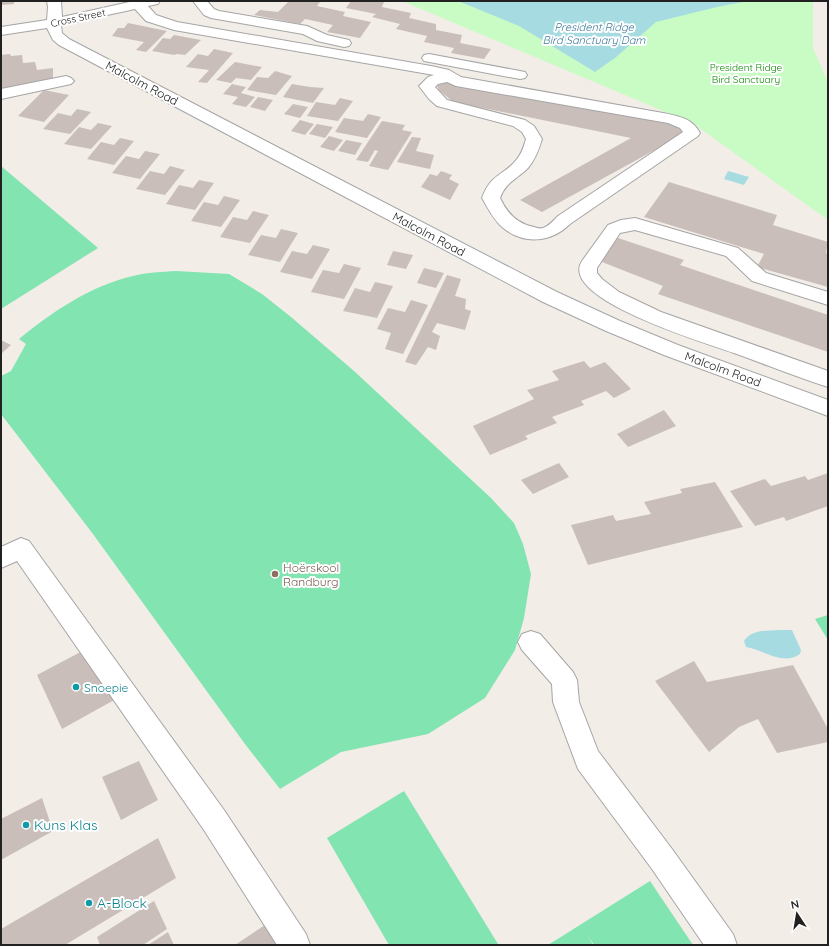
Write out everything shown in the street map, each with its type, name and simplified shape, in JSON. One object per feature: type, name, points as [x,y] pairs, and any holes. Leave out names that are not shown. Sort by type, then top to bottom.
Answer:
[{"type":"street","points":[[53,23],[56,11],[54,1]]},
{"type":"street","name":"Cross Street","points":[[1,32],[53,23],[154,1]]},
{"type":"street","points":[[200,1],[209,12],[216,15],[307,30],[322,38],[335,41],[520,75]]},
{"type":"street","points":[[139,5],[151,18],[174,26],[432,70],[444,73],[456,81],[673,120],[684,125],[691,130],[692,133],[545,234],[516,230],[498,212],[490,198],[493,188],[504,177],[522,164],[532,147],[534,139],[528,129],[519,123],[442,103],[434,96],[427,86],[433,80],[450,78]]},
{"type":"street","name":"Malcolm Road","points":[[53,23],[55,34],[64,42],[550,297],[671,350],[828,408]]},
{"type":"street","points":[[1,94],[66,81]]},
{"type":"street","points":[[828,299],[760,277],[753,272],[742,258],[732,252],[635,224],[621,226],[614,229],[588,265],[587,270],[589,277],[596,284],[617,299],[640,311],[828,378]]},
{"type":"street","points":[[1,558],[21,548],[209,814],[295,945]]},
{"type":"street","points":[[531,642],[564,680],[566,702],[588,760],[662,859],[722,945]]},
{"type":"green space","name":"President Ridge Bird Sanctuary","points":[[402,1],[813,1],[813,48],[828,82],[828,220],[694,124]]},
{"type":"green space","points":[[1,166],[98,248],[1,309]]},
{"type":"green space","points":[[176,271],[229,274],[262,294],[291,317],[354,371],[491,498],[514,523],[523,544],[531,574],[524,618],[515,650],[485,698],[428,734],[341,752],[280,789],[245,744],[93,534],[1,414],[1,376],[11,371],[26,344],[19,339],[72,301],[102,286],[117,280],[138,275],[154,272]]},
{"type":"green space","points":[[828,615],[828,640],[815,619]]},
{"type":"green space","points":[[404,791],[498,944],[497,945],[389,945],[327,838]]},
{"type":"green space","points":[[650,881],[693,945],[594,945],[588,936],[593,945],[548,945]]},
{"type":"water","name":"President Ridge Bird Sanctuary Dam","points":[[458,1],[748,1],[656,22],[615,58],[595,72],[519,26]]},
{"type":"water","points":[[728,171],[749,177],[744,185],[724,179]]},
{"type":"water","points":[[792,630],[801,650],[800,654],[794,657],[780,658],[746,647],[744,641],[751,634],[760,631]]},
{"type":"building","points":[[1,1],[14,1],[14,4],[1,5]]},
{"type":"building","points":[[289,1],[320,2],[317,6],[345,12],[343,16],[371,22],[360,38],[327,32],[333,25],[305,19],[300,24],[254,15],[260,10],[278,12]]},
{"type":"building","points":[[351,1],[384,2],[382,7],[411,13],[409,18],[436,24],[436,30],[462,35],[460,43],[491,49],[484,59],[451,53],[454,48],[424,42],[427,36],[396,29],[400,24],[372,17],[376,14],[346,8]]},
{"type":"building","points":[[128,23],[167,31],[146,52],[136,50],[144,42],[112,36],[118,28],[124,28]]},
{"type":"building","points":[[174,35],[201,40],[185,55],[174,55],[152,51],[163,38],[170,39]]},
{"type":"building","points":[[214,49],[233,53],[207,83],[198,82],[209,70],[186,67],[198,54],[208,56]]},
{"type":"building","points":[[10,54],[11,56],[22,55],[23,63],[35,62],[37,70],[53,68],[53,80],[1,89],[1,55]]},
{"type":"building","points":[[235,62],[262,67],[251,80],[236,78],[231,83],[216,80]]},
{"type":"building","points":[[275,71],[292,76],[276,95],[247,90],[257,77],[268,78]]},
{"type":"building","points":[[442,82],[666,123],[679,127],[683,131],[682,135],[542,212],[520,200],[631,138],[453,102],[440,91],[437,86]]},
{"type":"building","points":[[232,84],[246,87],[241,93],[255,97],[246,107],[232,104],[238,97],[223,94]]},
{"type":"building","points":[[292,84],[324,88],[313,103],[283,97]]},
{"type":"building","points":[[44,90],[69,95],[44,122],[18,116]]},
{"type":"building","points":[[258,97],[273,100],[265,111],[250,107]]},
{"type":"building","points":[[340,98],[353,101],[338,121],[307,116],[316,102],[335,105]]},
{"type":"building","points":[[293,104],[308,107],[300,118],[284,114]]},
{"type":"building","points":[[77,109],[91,112],[70,134],[43,129],[58,113],[71,116]]},
{"type":"building","points":[[368,114],[381,117],[367,138],[335,132],[344,118],[363,121]]},
{"type":"building","points":[[300,120],[314,124],[305,135],[291,131]]},
{"type":"building","points":[[382,121],[405,125],[402,130],[412,132],[388,170],[369,166],[378,151],[375,150],[368,162],[356,160]]},
{"type":"building","points":[[98,123],[112,126],[91,149],[64,144],[79,127],[91,130]]},
{"type":"building","points":[[317,124],[333,127],[325,138],[309,134]]},
{"type":"building","points":[[329,136],[343,140],[334,151],[320,147]]},
{"type":"building","points":[[412,137],[421,138],[416,151],[434,155],[430,169],[397,162]]},
{"type":"building","points":[[120,138],[134,141],[114,165],[87,159],[101,142],[114,145]]},
{"type":"building","points":[[346,140],[362,143],[355,155],[338,151]]},
{"type":"building","points":[[145,151],[160,154],[140,179],[112,173],[126,156],[139,159]]},
{"type":"building","points":[[170,166],[185,170],[165,195],[136,189],[150,171],[164,174]]},
{"type":"building","points":[[441,171],[452,175],[449,179],[459,184],[450,200],[421,187],[430,174],[437,176]]},
{"type":"building","points":[[199,180],[214,183],[195,210],[166,204],[179,185],[193,188]]},
{"type":"building","points":[[669,182],[777,215],[773,225],[828,242],[826,253],[828,254],[828,287],[757,267],[764,254],[644,217]]},
{"type":"building","points":[[224,196],[240,200],[221,227],[191,221],[204,202],[218,205]]},
{"type":"building","points":[[253,211],[269,215],[250,243],[220,237],[233,217],[247,220]]},
{"type":"building","points":[[281,229],[298,233],[280,262],[248,255],[261,235],[276,238]]},
{"type":"building","points":[[615,237],[684,260],[680,265],[828,315],[828,352],[658,294],[663,286],[602,262]]},
{"type":"building","points":[[313,245],[330,249],[312,279],[280,272],[292,251],[307,254]]},
{"type":"building","points":[[393,251],[413,255],[406,269],[387,265]]},
{"type":"building","points":[[344,264],[361,268],[344,299],[311,292],[323,270],[339,273]]},
{"type":"building","points":[[424,268],[444,273],[436,288],[417,283]]},
{"type":"building","points":[[447,275],[461,279],[455,296],[466,299],[465,309],[471,311],[465,330],[437,323],[432,332],[440,336],[436,350],[428,347],[416,365],[405,362]]},
{"type":"building","points":[[375,282],[393,286],[377,318],[343,311],[355,288],[370,292]]},
{"type":"building","points":[[411,300],[428,305],[403,354],[385,349],[391,333],[377,329],[388,308],[405,312]]},
{"type":"building","points":[[1,340],[11,345],[1,354]]},
{"type":"building","points":[[584,361],[590,368],[605,362],[631,389],[614,398],[606,391],[581,401],[584,405],[552,417],[557,423],[525,436],[528,439],[490,455],[473,426],[534,399],[527,390],[559,380],[552,371]]},
{"type":"building","points":[[664,410],[676,426],[628,447],[617,434]]},
{"type":"building","points":[[559,463],[569,477],[533,494],[521,480]]},
{"type":"building","points":[[828,473],[828,506],[786,521],[784,517],[755,526],[730,491],[765,479],[771,486],[805,476],[808,480]]},
{"type":"building","points":[[715,482],[743,527],[588,565],[571,525],[613,515],[616,521],[651,514],[644,502],[682,493],[680,489]]},
{"type":"building","name":"Snoepie","points":[[90,647],[116,699],[62,729],[37,675]]},
{"type":"building","points":[[694,661],[707,682],[793,665],[828,729],[828,742],[777,753],[758,719],[739,727],[709,752],[655,681]]},
{"type":"building","points":[[139,761],[158,800],[121,820],[102,777]]},
{"type":"building","name":"Kuns Klas","points":[[42,798],[53,831],[1,860],[1,819]]},
{"type":"building","name":"A-Block","points":[[158,838],[176,878],[65,945],[1,945],[1,929]]},
{"type":"building","points":[[154,901],[167,929],[143,945],[100,945],[97,937]]},
{"type":"building","points":[[265,925],[277,945],[235,945]]},
{"type":"building","points":[[168,932],[174,945],[148,945]]},
{"type":"place","name":"Hoërskool Randburg","points":[[275,574]]},
{"type":"place","name":"Snoepie","points":[[76,687]]},
{"type":"place","name":"Kuns Klas","points":[[26,825]]},
{"type":"place","name":"A-Block","points":[[89,903]]}]
